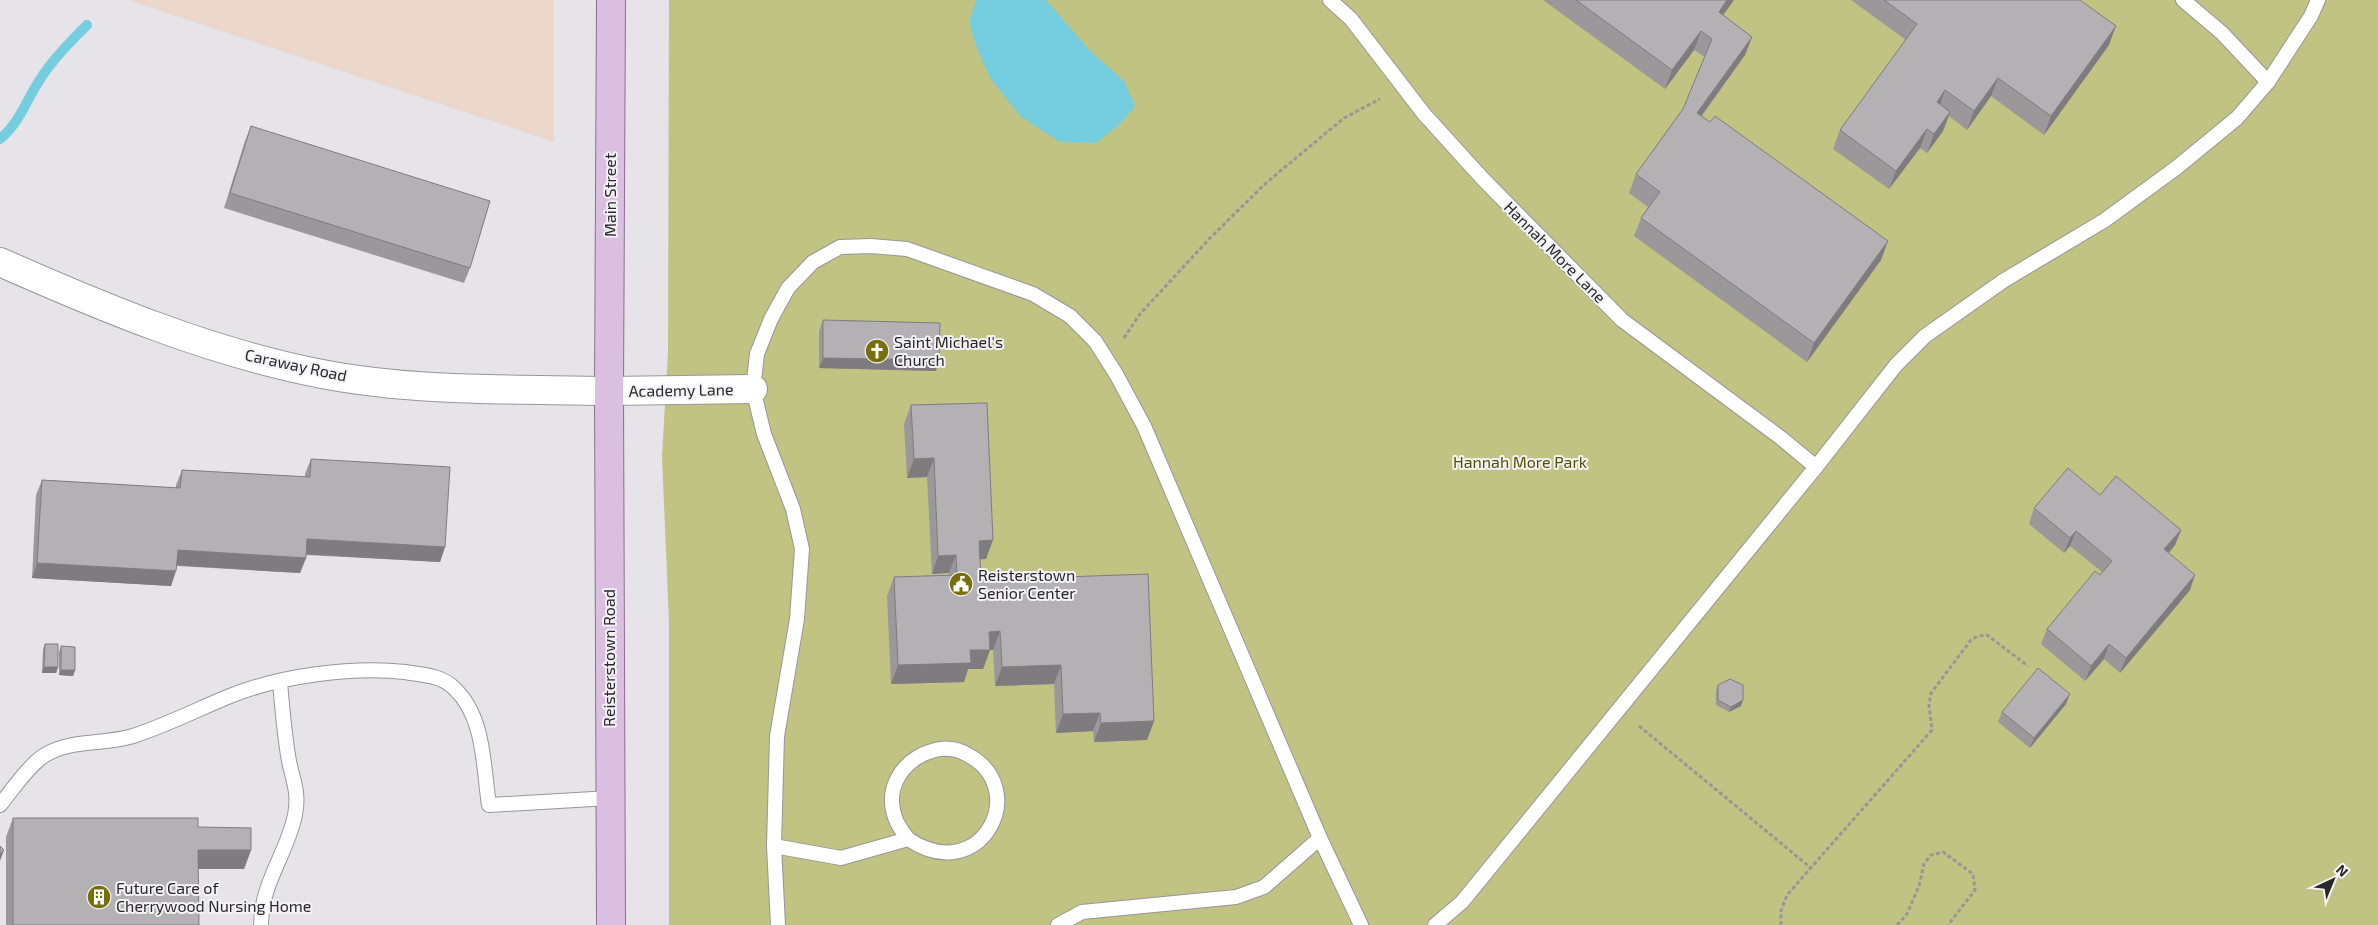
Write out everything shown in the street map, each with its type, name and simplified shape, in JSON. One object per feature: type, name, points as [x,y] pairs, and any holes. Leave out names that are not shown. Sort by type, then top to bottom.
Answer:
[{"type":"main road","name":"Main Street","points":[[609,390],[611,0]]},
{"type":"main road","name":"Reisterstown Road","points":[[609,390],[611,925]]},
{"type":"street","name":"Caraway Road","points":[[0,262],[90,302],[178,336],[322,374],[449,388],[609,390]]},
{"type":"street","name":"Academy Lane","points":[[609,390],[753,389]]},
{"type":"lane","name":"Hannah More Lane","points":[[1330,0],[1351,19],[1424,114],[1482,178],[1622,320],[1781,438],[1816,467]]},
{"type":"lane","points":[[2183,0],[2222,33],[2268,82]]},
{"type":"lane","points":[[1435,925],[1462,902],[1816,467],[1896,365],[1925,336],[2003,281],[2105,220],[2176,168],[2237,118],[2268,82],[2312,16],[2318,0]]},
{"type":"lane","points":[[778,925],[774,846],[777,736],[797,619],[802,549],[793,509],[764,434],[753,389],[757,354],[771,319],[788,288],[813,262],[840,247],[871,246],[907,249],[1034,294],[1070,316],[1095,341],[1144,426],[1320,838],[1361,925]]},
{"type":"lane","points":[[0,805],[44,755],[64,745],[96,744],[130,737],[168,724],[232,695],[280,682],[347,670],[398,672],[433,676],[453,686],[469,705],[478,728],[488,805],[610,798]]},
{"type":"lane","points":[[261,925],[261,912],[268,881],[294,815],[297,786],[288,757],[280,682]]},
{"type":"lane","points":[[774,846],[841,858],[908,839],[922,848],[941,854],[960,851],[977,843],[988,831],[996,816],[998,798],[991,775],[978,760],[961,750],[942,748],[921,754],[906,765],[895,783],[892,801],[896,820],[908,839]]},
{"type":"lane","points":[[1058,925],[1082,912],[1236,898],[1264,887],[1320,838]]},
{"type":"path","points":[[1108,362],[1140,314],[1210,238],[1266,183],[1344,118],[1404,87]]},
{"type":"path","points":[[1781,925],[1781,911],[1787,895],[1932,730],[1929,705],[1932,693],[1971,640],[1978,636],[1987,635],[2028,666]]},
{"type":"path","points":[[1619,709],[1811,868]]},
{"type":"path","points":[[1897,925],[1907,914],[1919,886],[1924,864],[1931,855],[1943,852],[1973,874],[1975,890],[1948,925]]},
{"type":"shaded area","points":[[127,0],[554,0],[554,142],[143,5]]},
{"type":"green space","name":"Hannah More Park","points":[[669,0],[2378,0],[2378,925],[669,925],[669,622],[662,457],[668,351]]},
{"type":"water","points":[[976,0],[1046,0],[1090,51],[1124,81],[1135,106],[1120,124],[1096,143],[1060,142],[1021,117],[990,78],[976,46],[969,22]]},
{"type":"building","points":[[1576,0],[1727,0],[1719,12],[1752,37],[1697,113],[1710,122],[1715,116],[1888,241],[1814,343],[1641,218],[1660,192],[1636,174],[1683,109],[1712,39],[1701,31],[1672,70]]},
{"type":"building","points":[[1884,0],[2080,0],[2116,26],[2051,116],[1998,78],[1974,111],[1945,90],[1937,102],[1950,112],[1934,134],[1927,129],[1896,171],[1840,130],[1917,24]]},
{"type":"building","points":[[251,126],[490,201],[470,268],[230,193]]},
{"type":"building","name":"Saint Michael's Church","points":[[823,320],[940,323],[939,360],[823,358]]},
{"type":"building","name":"Reisterstown Senior Center","points":[[987,403],[993,540],[979,541],[981,580],[1148,574],[1154,721],[1101,723],[1100,713],[1063,714],[1061,665],[1002,667],[1000,631],[989,632],[990,650],[970,650],[971,663],[898,665],[894,577],[957,575],[956,555],[938,556],[934,458],[914,459],[911,405]]},
{"type":"building","points":[[311,459],[450,467],[445,547],[307,539],[306,558],[178,550],[176,571],[37,563],[42,480],[180,488],[182,470],[310,477]]},
{"type":"building","points":[[2068,468],[2100,495],[2116,476],[2181,530],[2164,549],[2195,575],[2126,658],[2109,644],[2091,666],[2047,629],[2095,571],[2100,575],[2112,561],[2076,531],[2070,538],[2034,508]]},
{"type":"building","points":[[45,644],[58,644],[58,667],[44,667]]},
{"type":"building","points":[[61,646],[75,647],[75,670],[61,670]]},
{"type":"building","points":[[2038,668],[2070,694],[2034,738],[2002,712]]},
{"type":"building","points":[[1730,679],[1743,685],[1743,700],[1731,707],[1718,700],[1718,685]]},
{"type":"building","name":"Future Care of Cherrywood Nursing Home","points":[[13,818],[198,818],[198,827],[251,828],[251,850],[198,850],[199,925],[13,925]]},
{"type":"building","points":[[0,846],[4,850],[0,854]]},
{"type":"waterway","points":[[0,139],[13,126],[44,73],[87,25]]},
{"type":"place","name":"Saint Michael's Church","points":[[877,351]]},
{"type":"place","name":"Reisterstown Senior Center","points":[[961,584]]},
{"type":"place","name":"Future Care of Cherrywood Nursing Home","points":[[99,897]]}]
